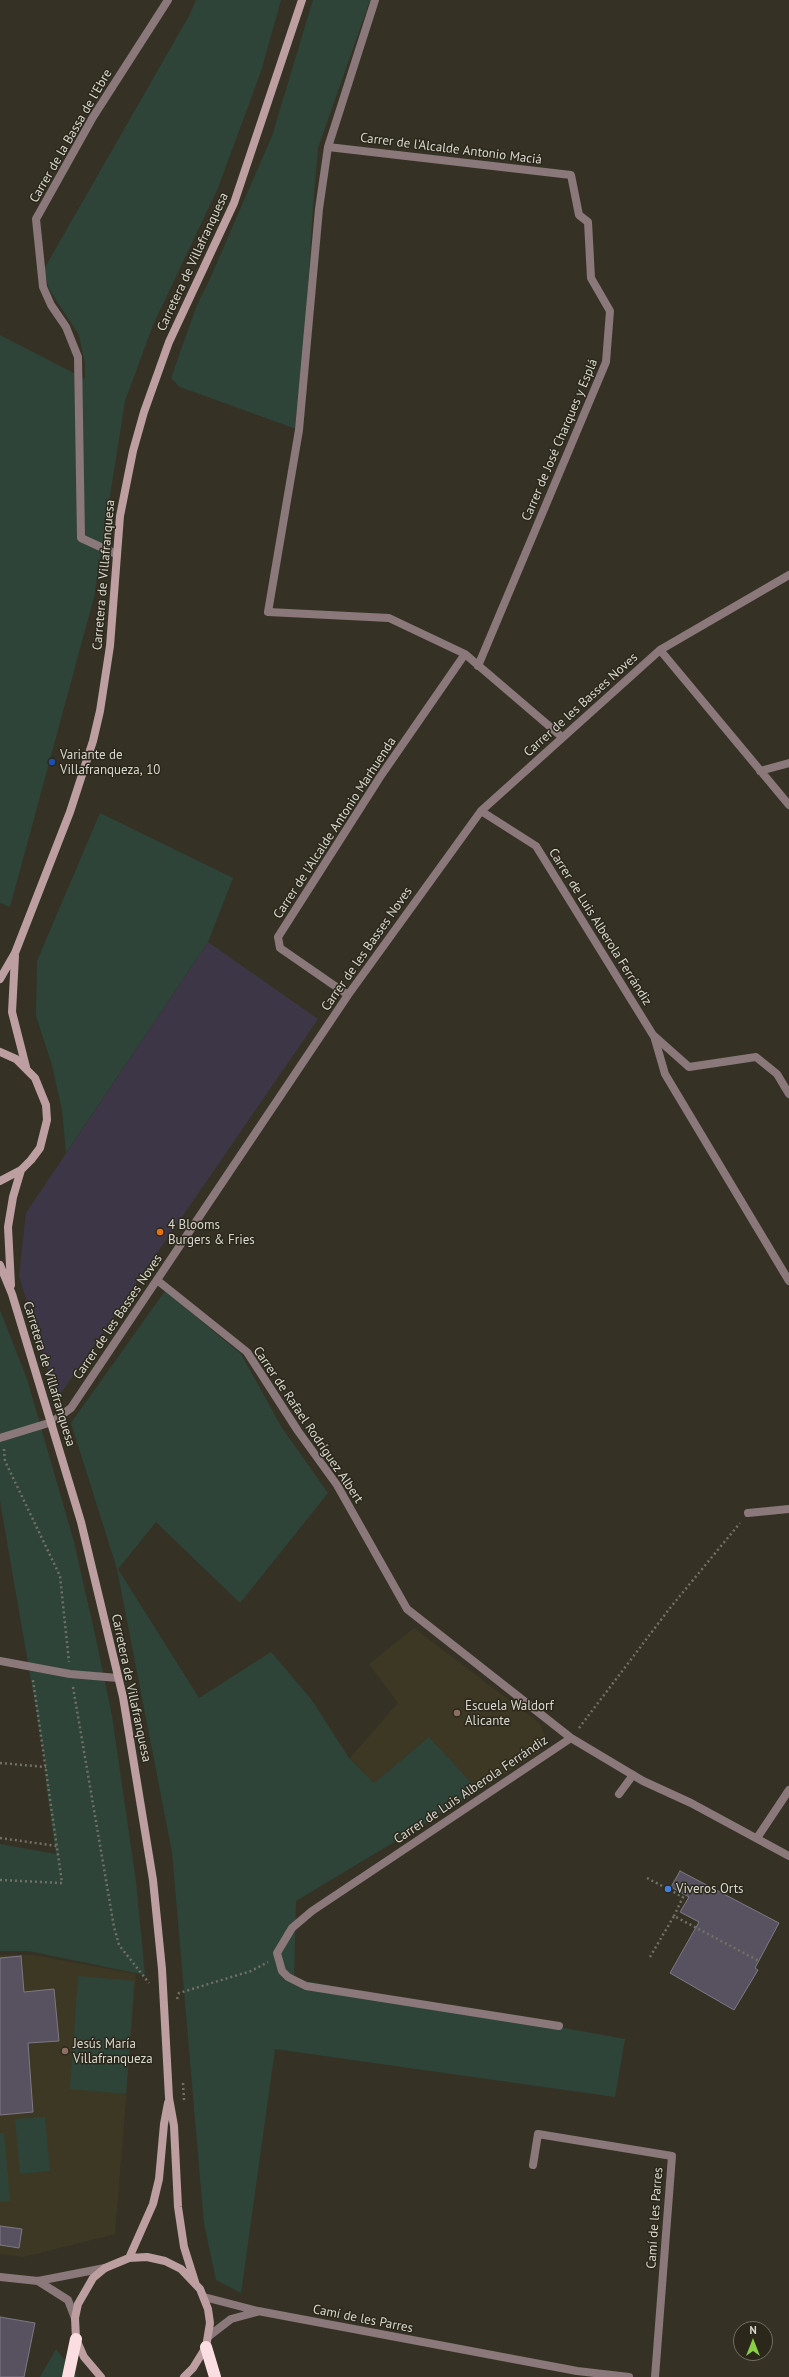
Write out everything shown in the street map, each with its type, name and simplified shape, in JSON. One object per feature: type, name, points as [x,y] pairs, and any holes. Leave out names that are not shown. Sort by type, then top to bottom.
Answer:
[{"type":"highway","points":[[68,2377],[76,2339]]},
{"type":"highway","points":[[207,2342],[215,2377]]},
{"type":"main road","name":"Carretera de Villafranquesa","points":[[0,979],[15,952],[72,806],[93,741],[100,711],[110,646],[116,554],[125,486],[146,405],[169,342],[234,203],[302,0]]},
{"type":"main road","name":"Carretera de Villafranquesa","points":[[15,952],[12,1012],[26,1067]]},
{"type":"main road","points":[[0,1052],[16,1059],[26,1067],[35,1078],[42,1091],[46,1105],[47,1120],[40,1148],[21,1170],[0,1181]]},
{"type":"main road","name":"Carretera de Villafranquesa","points":[[12,1294],[8,1227],[13,1197],[21,1170]]},
{"type":"main road","name":"Carretera de Villafranquesa","points":[[0,1265],[12,1294],[52,1422],[91,1559],[132,1747],[153,1880],[162,1969],[170,2098],[174,2126],[178,2207],[184,2247],[195,2282]]},
{"type":"main road","name":"Carretera de Villafranquesa","points":[[129,2258],[153,2204],[159,2179],[164,2124],[170,2098]]},
{"type":"main road","points":[[101,2377],[84,2357],[76,2339],[75,2318],[78,2304],[84,2290],[93,2278],[105,2268],[129,2258],[147,2257],[165,2261],[181,2269],[195,2282],[204,2297],[210,2322],[207,2342],[197,2363],[184,2377]]},
{"type":"street","name":"Carrer de la Bassa de l'Ebre","points":[[116,554],[81,538],[78,357],[66,327],[51,305],[43,287],[36,219],[93,117],[168,0]]},
{"type":"street","points":[[376,0],[328,147],[320,209],[299,430],[268,612],[389,618],[465,654],[562,738]]},
{"type":"street","name":"Carrer de l'Alcalde Antonio Maciá","points":[[328,147],[571,175]]},
{"type":"street","name":"Carrer de José Charques y Esplá","points":[[478,666],[606,362],[610,312],[591,278],[588,222],[579,215],[571,175]]},
{"type":"street","name":"Carrer de les Basses Noves","points":[[52,1422],[70,1408],[348,995],[480,811],[660,650],[789,574]]},
{"type":"street","points":[[660,650],[789,805]]},
{"type":"street","name":"Carrer de l'Alcalde Antonio Marhuenda","points":[[348,995],[280,948],[278,937],[380,777],[465,654]]},
{"type":"street","points":[[760,771],[789,763]]},
{"type":"street","name":"Carrer de Luis Alberola Ferrándiz","points":[[480,811],[536,846],[653,1035],[665,1074],[789,1281]]},
{"type":"street","name":"Carrer de Luis Alberola Ferrándiz","points":[[653,1035],[689,1067],[756,1057],[777,1074],[789,1094]]},
{"type":"street","name":"Carrer de Rafael Rodríguez Albert","points":[[157,1280],[247,1352],[298,1431],[337,1485],[407,1609],[571,1738],[634,1775],[789,1856]]},
{"type":"street","points":[[1,1438],[52,1422]]},
{"type":"street","points":[[748,1513],[789,1509]]},
{"type":"street","points":[[0,1661],[70,1674],[118,1678]]},
{"type":"street","name":"Carrer de Luis Alberola Ferrándiz","points":[[277,1953],[292,1928],[312,1911],[571,1738]]},
{"type":"street","points":[[619,1794],[634,1775]]},
{"type":"street","points":[[757,1838],[789,1790]]},
{"type":"street","points":[[277,1953],[282,1971],[288,1977],[306,1986],[559,2026]]},
{"type":"street","name":"Camí de les Parres","points":[[533,2165],[538,2134],[672,2156],[655,2377]]},
{"type":"street","points":[[0,2277],[38,2281],[105,2268]]},
{"type":"street","points":[[38,2281],[68,2300],[75,2318]]},
{"type":"street","name":"Camí de les Parres","points":[[204,2297],[258,2312],[577,2371],[629,2377]]},
{"type":"street","name":"Camí de les Parres","points":[[207,2342],[231,2319],[258,2312]]},
{"type":"path","points":[[1,1438],[6,1461],[60,1576],[70,1674],[114,1927],[119,1945],[149,1983],[151,1990]]},
{"type":"path","points":[[571,1738],[670,1608],[748,1513]]},
{"type":"path","points":[[0,1880],[62,1882],[32,1675]]},
{"type":"path","points":[[0,1763],[46,1767]]},
{"type":"path","points":[[0,1838],[57,1846]]},
{"type":"path","points":[[646,1878],[683,1897],[674,1916],[650,1957]]},
{"type":"path","points":[[674,1916],[759,1961]]},
{"type":"path","points":[[176,2005],[179,1992],[252,1971],[272,1959],[277,1953]]},
{"type":"path","points":[[182,2074],[184,2106]]},
{"type":"shaded area","points":[[208,942],[318,1019],[57,1399],[19,1276],[26,1213]]},
{"type":"shaded area","name":"Escuela Waldorf Alicante","points":[[414,1628],[539,1723],[546,1737],[539,1752],[479,1791],[429,1737],[374,1783],[350,1758],[398,1703],[369,1664]]},
{"type":"shaded area","name":"Jesús María Villafranqueza","points":[[0,1955],[33,1955],[136,1974],[115,2234],[23,2257],[0,2254]]},
{"type":"green space","points":[[196,0],[281,0],[261,71],[218,188],[153,325],[125,401],[94,597],[10,907],[0,903],[0,335],[85,379],[85,364],[79,335],[49,289],[44,269],[189,16]]},
{"type":"green space","points":[[313,0],[370,0],[318,148],[299,430],[180,387],[171,378],[197,305],[209,281],[272,136]]},
{"type":"green space","points":[[100,813],[233,878],[208,942],[66,1153],[62,1110],[52,1065],[36,1016],[37,961]]},
{"type":"green space","points":[[165,1291],[241,1354],[282,1428],[328,1493],[240,1603],[156,1522],[118,1569],[199,1698],[271,1652],[311,1699],[349,1758],[374,1783],[429,1737],[479,1791],[296,1901],[294,1979],[625,2039],[615,2097],[275,2049],[241,2293],[216,2280],[204,2223],[172,1852],[117,1569],[71,1423]]},
{"type":"green space","points":[[0,1310],[27,1379],[74,1542],[96,1639],[112,1716],[136,1882],[145,1975],[29,1951],[0,1951],[0,1844],[56,1854],[46,1784],[46,1767],[0,1501]]},
{"type":"green space","points":[[78,1976],[134,1981],[126,2094],[70,2089]]},
{"type":"green space","points":[[45,2117],[50,2171],[20,2174],[15,2119]]},
{"type":"green space","points":[[0,2133],[4,2133],[10,2201],[0,2202]]},
{"type":"green space","points":[[56,2349],[78,2377],[40,2377]]},
{"type":"building","points":[[680,1871],[779,1923],[755,1968],[758,1970],[734,2010],[670,1973],[699,1922],[680,1912],[689,1897],[671,1887]]},
{"type":"building","points":[[21,1956],[24,1992],[54,1989],[59,2041],[28,2043],[33,2112],[0,2115],[0,1958]]},
{"type":"building","points":[[0,2226],[22,2229],[19,2248],[0,2245]]},
{"type":"building","points":[[0,2317],[35,2323],[24,2377],[0,2377]]},
{"type":"place","name":"Variante de Villafranqueza, 10","points":[[52,762]]},
{"type":"place","name":"4 Blooms Burgers & Fries","points":[[160,1232]]},
{"type":"place","name":"Escuela Waldorf Alicante","points":[[457,1713]]},
{"type":"place","name":"Viveros Orts","points":[[668,1889]]},
{"type":"place","name":"Jesús María Villafranqueza","points":[[65,2051]]}]
